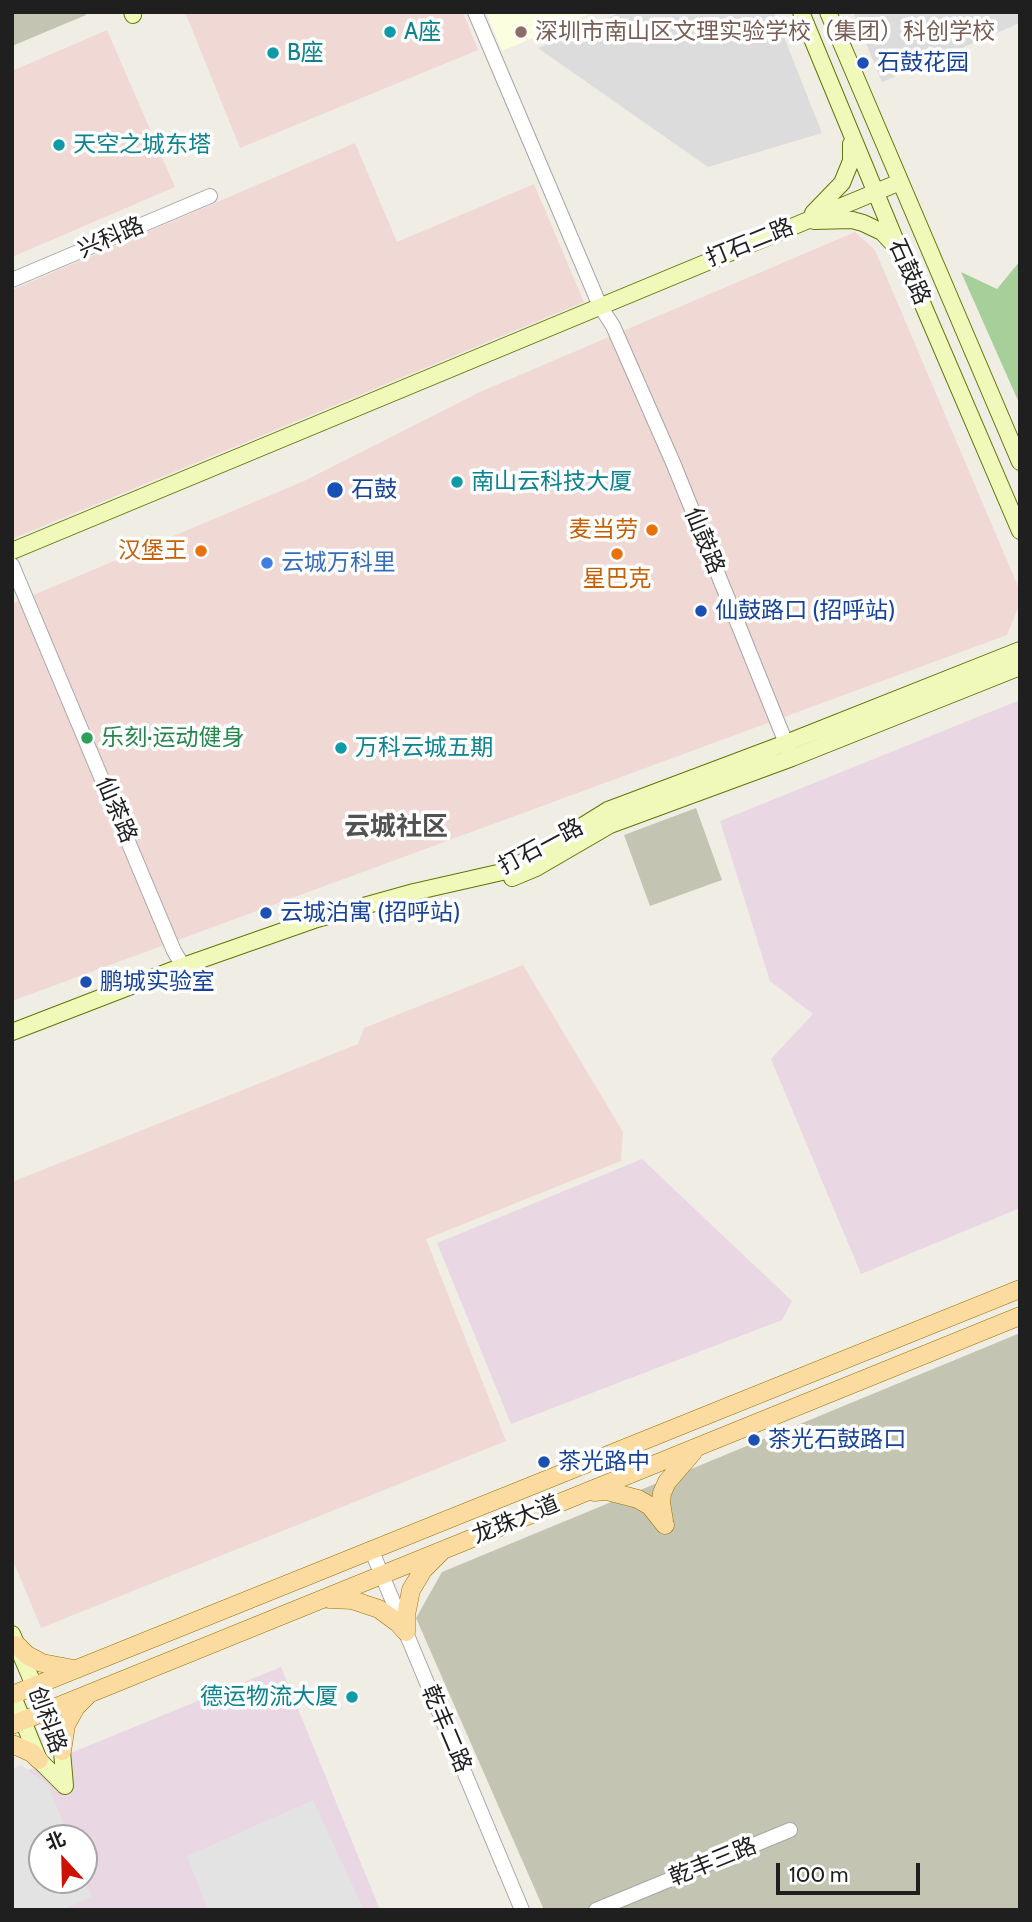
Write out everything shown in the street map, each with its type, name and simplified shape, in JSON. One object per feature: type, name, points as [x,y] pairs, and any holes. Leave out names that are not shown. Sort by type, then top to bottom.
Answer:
[{"type":"main road","name":"石鼓路","points":[[801,12],[1020,530]]},
{"type":"main road","name":"石鼓路","points":[[828,12],[1020,462]]},
{"type":"main road","points":[[804,221],[835,193],[848,172],[852,150],[848,128]]},
{"type":"main road","name":"打石二路","points":[[12,551],[900,182]]},
{"type":"main road","points":[[804,221],[852,220],[863,223],[882,232],[902,256]]},
{"type":"main road","name":"打石一路","points":[[12,1044],[317,919],[414,892],[502,872],[531,858],[608,810],[789,750],[1016,659]]},
{"type":"main road","name":"打石一路","points":[[12,1032],[186,971]]},
{"type":"main road","name":"龙珠大道","points":[[12,1694],[1020,1289]]},
{"type":"main road","name":"龙珠大道","points":[[18,1723],[315,1600],[1020,1316]]},
{"type":"main road","points":[[583,1493],[607,1491],[638,1499],[650,1506],[665,1525],[661,1503],[667,1482],[697,1447]]},
{"type":"main road","points":[[406,1632],[411,1590],[424,1570],[444,1549]]},
{"type":"main road","points":[[315,1600],[344,1599],[366,1604],[391,1616],[406,1632]]},
{"type":"main road","points":[[15,1639],[27,1655],[43,1663],[64,1668],[84,1667]]},
{"type":"main road","name":"创科路","points":[[12,1694],[18,1723],[39,1760],[65,1786],[62,1751],[15,1639]]},
{"type":"main road","points":[[62,1751],[64,1731],[70,1716],[84,1699],[96,1690]]},
{"type":"main road","points":[[12,1744],[32,1753],[39,1760]]},
{"type":"street","name":"仙鼓路","points":[[475,12],[600,306],[613,326],[674,465],[789,750]]},
{"type":"street","name":"兴科路","points":[[12,280],[210,196]]},
{"type":"street","name":"仙茶路","points":[[12,565],[169,938],[186,971]]},
{"type":"street","name":"乾丰二路","points":[[370,1549],[522,1910]]},
{"type":"street","name":"乾丰三路","points":[[596,1910],[790,1830]]},
{"type":"shaded area","points":[[12,12],[85,12],[86,15],[12,46]]},
{"type":"shaded area","points":[[185,12],[463,12],[478,50],[240,148]]},
{"type":"shaded area","name":"深圳市南山区文理实验学校（集团）科创学校","points":[[486,12],[594,12],[502,51]]},
{"type":"shaded area","points":[[622,12],[774,12],[822,133],[708,167],[538,48]]},
{"type":"shaded area","points":[[853,12],[1020,12],[1020,23],[882,82]]},
{"type":"shaded area","points":[[107,30],[175,187],[12,257],[12,71]]},
{"type":"shaded area","points":[[355,143],[397,242],[534,184],[584,302],[12,539],[12,290]]},
{"type":"shaded area","points":[[855,232],[875,250],[1020,591],[1020,603],[1007,635],[12,1001],[12,604],[304,481],[480,392]]},
{"type":"shaded area","points":[[1020,700],[1020,1208],[861,1274],[771,1059],[813,1014],[770,981],[720,821]]},
{"type":"shaded area","points":[[696,808],[722,880],[650,906],[624,835]]},
{"type":"shaded area","points":[[523,965],[623,1132],[621,1161],[426,1239],[506,1441],[41,1628],[12,1558],[12,1182],[358,1044],[364,1028]]},
{"type":"shaded area","points":[[642,1159],[792,1301],[782,1320],[511,1424],[437,1243]]},
{"type":"shaded area","points":[[1020,1333],[1020,1910],[544,1910],[416,1618],[442,1572]]},
{"type":"shaded area","points":[[281,1667],[380,1910],[12,1910],[12,1777]]},
{"type":"shaded area","points":[[21,1765],[49,1786],[64,1824],[28,1824],[28,1894],[91,1894],[92,1897],[61,1910],[12,1910],[12,1769]]},
{"type":"shaded area","points":[[313,1800],[364,1910],[208,1910],[187,1856]]},
{"type":"green space","points":[[1020,261],[1020,405],[961,272],[997,289]]},
{"type":"place","name":"A座","points":[[390,32]]},
{"type":"place","name":"深圳市南山区文理实验学校（集团）科创学校","points":[[521,32]]},
{"type":"place","name":"B座","points":[[273,53]]},
{"type":"place","name":"石鼓花园","points":[[863,63]]},
{"type":"place","name":"天空之城东塔","points":[[59,145]]},
{"type":"place","name":"南山云科技大厦","points":[[457,482]]},
{"type":"place","name":"石鼓","points":[[335,490]]},
{"type":"place","name":"麦当劳","points":[[652,530]]},
{"type":"place","name":"汉堡王","points":[[201,551]]},
{"type":"place","name":"星巴克","points":[[617,554]]},
{"type":"place","name":"云城万科里","points":[[267,563]]},
{"type":"place","name":"仙鼓路口 (招呼站)","points":[[701,611]]},
{"type":"place","name":"乐刻·运动健身","points":[[87,738]]},
{"type":"place","name":"万科云城五期","points":[[341,748]]},
{"type":"place","name":"云城泊寓 (招呼站)","points":[[266,913]]},
{"type":"place","name":"鹏城实验室","points":[[86,982]]},
{"type":"place","name":"茶光石鼓路口","points":[[754,1440]]},
{"type":"place","name":"茶光路中","points":[[544,1462]]},
{"type":"place","name":"德运物流大厦","points":[[352,1697]]},
{"type":"district","name":"云城社区","points":[[396,827]]}]
